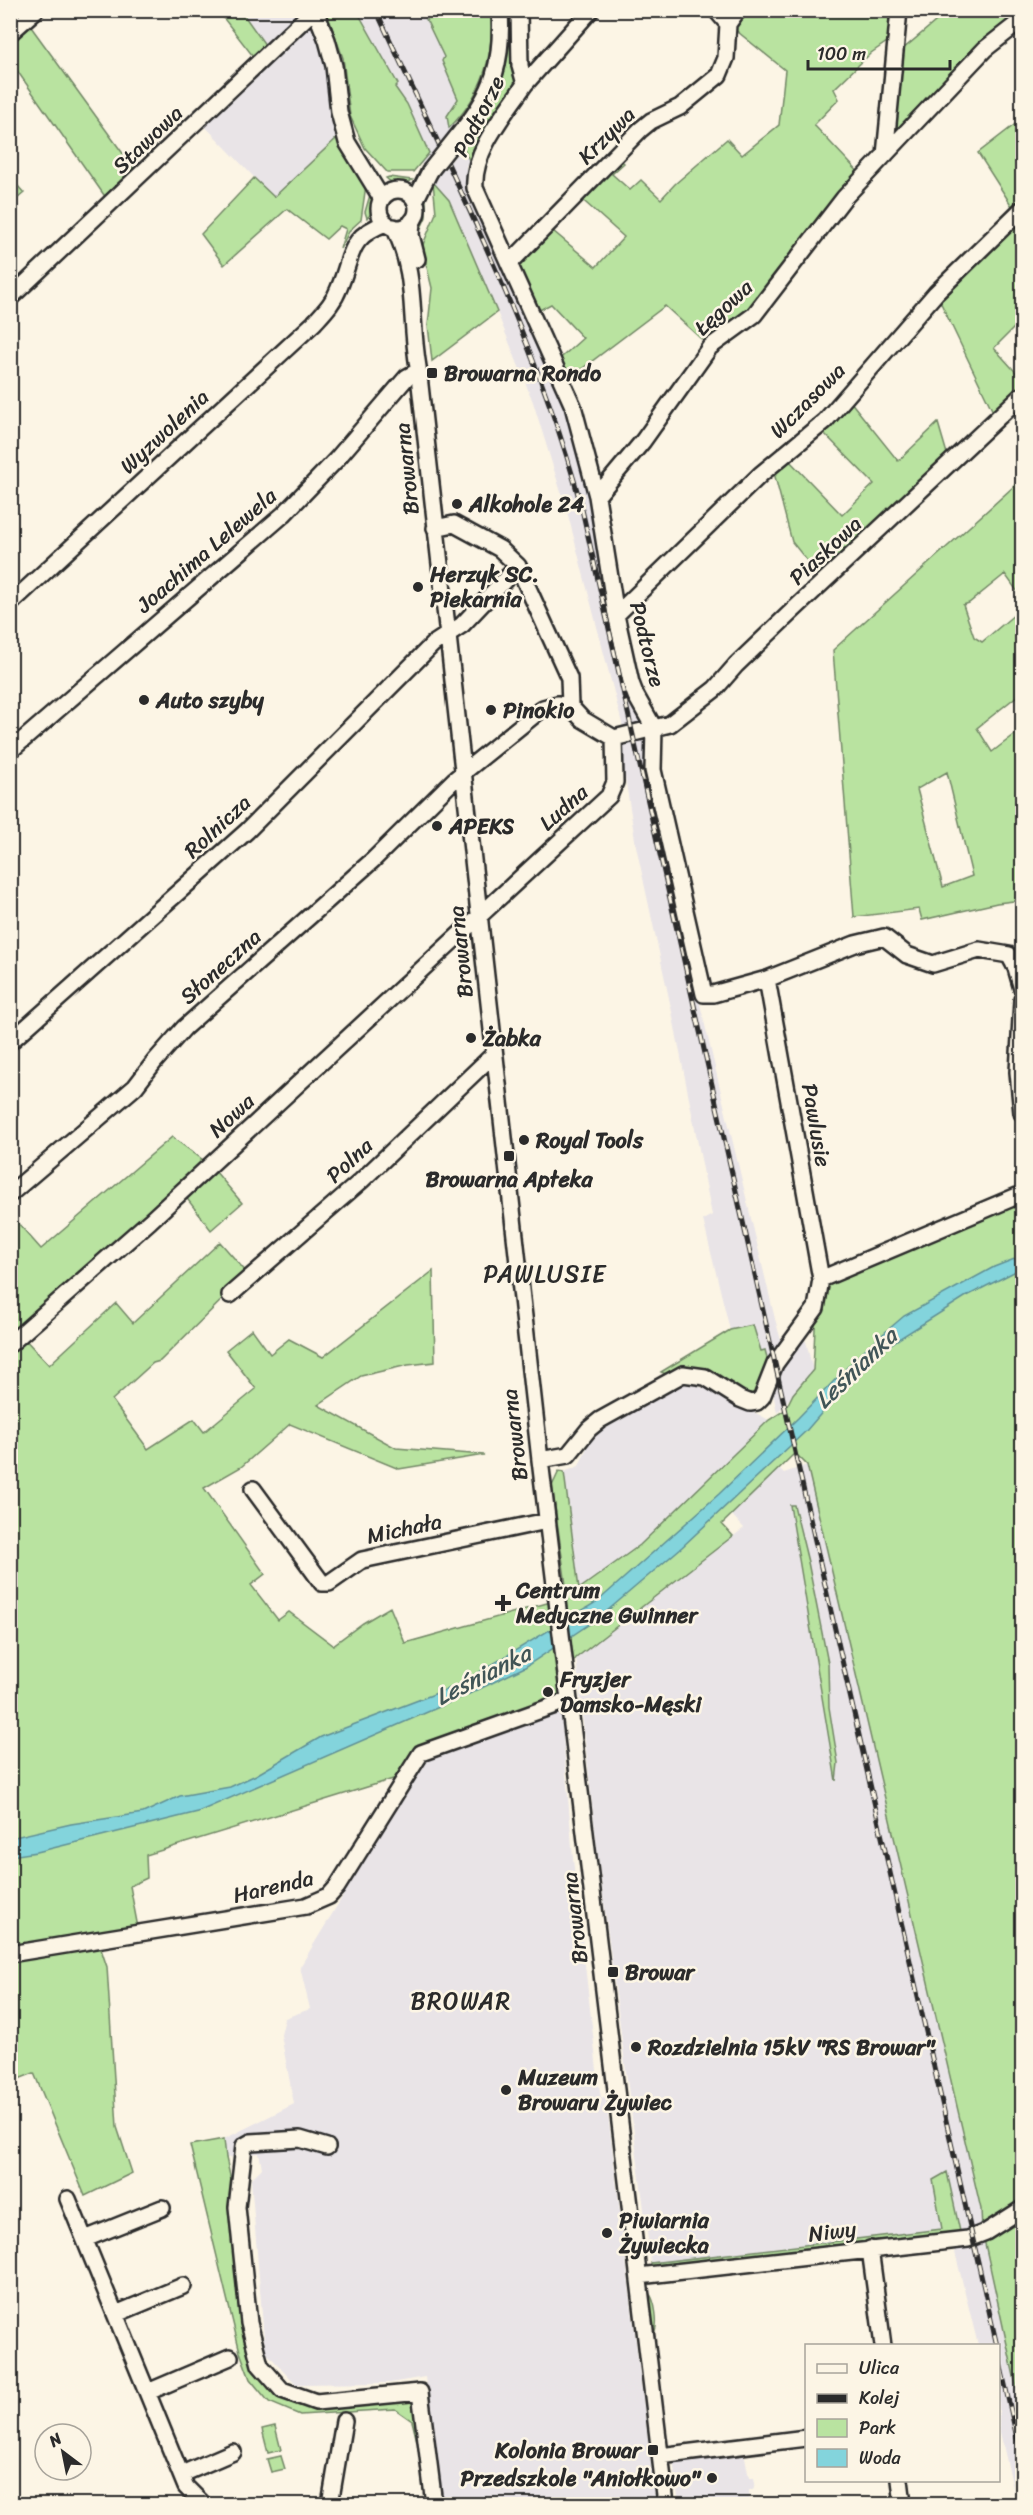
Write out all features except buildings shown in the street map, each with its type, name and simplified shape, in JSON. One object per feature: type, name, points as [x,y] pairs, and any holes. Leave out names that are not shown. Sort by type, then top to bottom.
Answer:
[{"type":"street","points":[[10,33],[36,10]]},
{"type":"street","points":[[314,10],[327,40],[334,66],[339,112],[344,129],[386,184],[394,206],[430,171],[480,106],[494,80],[501,52],[500,10]]},
{"type":"street","name":"Stawowa","points":[[10,298],[314,10]]},
{"type":"street","name":"Podtorze","points":[[519,10],[520,66],[525,84],[478,156],[474,177],[478,198],[573,406],[597,496],[616,615],[636,696],[654,728]]},
{"type":"street","points":[[525,84],[591,10]]},
{"type":"street","points":[[716,10],[728,24],[738,10]]},
{"type":"street","points":[[885,155],[899,10]]},
{"type":"street","name":"Łęgowa","points":[[597,496],[644,441],[710,347],[754,315],[844,198],[985,49],[1023,20]]},
{"type":"street","name":"Krzywa","points":[[509,264],[640,130],[651,121],[680,107],[719,75],[726,58],[728,24]]},
{"type":"street","name":"Browarna","points":[[417,365],[423,312],[423,286],[412,243],[412,221],[417,211],[394,206],[413,288],[413,341],[556,1601],[666,2505]]},
{"type":"street","name":"Wyzwolenia","points":[[10,604],[315,323],[334,299],[340,286],[343,260],[350,237],[360,226],[394,206]]},
{"type":"street","name":"Wczasowa","points":[[616,615],[761,474],[825,421],[936,293],[1023,209]]},
{"type":"street","name":"Joachima Lelewela","points":[[10,751],[284,513],[336,459],[417,365]]},
{"type":"street","name":"Piaskowa","points":[[654,728],[670,724],[716,689],[736,665],[788,615],[1023,395]]},
{"type":"street","points":[[435,528],[454,524],[500,549],[518,566],[569,678],[570,706],[582,719],[614,738],[654,728],[653,771],[704,994],[712,994],[767,979],[859,943],[884,937],[907,955],[933,964],[980,950],[1009,956],[1023,989]]},
{"type":"street","points":[[447,636],[462,625],[518,566]]},
{"type":"street","name":"Rolnicza","points":[[10,1042],[240,838],[414,663],[434,644],[447,636]]},
{"type":"street","name":"Słoneczna","points":[[10,1194],[135,1087],[184,1028],[373,860],[454,780],[543,708],[557,705],[570,706]]},
{"type":"street","name":"Ludna","points":[[478,915],[609,796],[615,782],[614,738]]},
{"type":"street","name":"Nowa","points":[[10,1344],[150,1221],[478,915]]},
{"type":"street","name":"Pawlusie","points":[[767,979],[821,1279]]},
{"type":"street","points":[[1023,1000],[1018,1072],[1023,1113]]},
{"type":"street","name":"Polna","points":[[230,1295],[360,1181],[494,1054]]},
{"type":"street","points":[[540,1460],[568,1455],[589,1429],[600,1420],[682,1374],[705,1377],[740,1399],[750,1403],[757,1402],[762,1397],[775,1364],[816,1308],[821,1279],[1023,1194]]},
{"type":"street","name":"Michała","points":[[253,1489],[322,1584],[329,1583],[362,1560],[547,1521]]},
{"type":"street","name":"Harenda","points":[[10,1954],[306,1906],[329,1896],[337,1887],[421,1754],[569,1700]]},
{"type":"street","points":[[327,2146],[300,2139],[251,2142],[244,2146],[237,2207],[249,2324],[260,2365],[282,2390],[316,2402],[420,2392],[434,2505]]},
{"type":"street","points":[[68,2199],[186,2487],[203,2505]]},
{"type":"street","points":[[85,2239],[162,2208]]},
{"type":"street","name":"Niwy","points":[[639,2276],[974,2237],[1023,2210]]},
{"type":"street","points":[[870,2249],[883,2344]]},
{"type":"street","points":[[116,2314],[183,2286]]},
{"type":"street","points":[[148,2392],[230,2357]]},
{"type":"street","points":[[330,2505],[344,2421]]},
{"type":"street","points":[[660,2456],[805,2438]]},
{"type":"street","points":[[182,2474],[233,2452]]},
{"type":"street","points":[[900,2482],[903,2505]]},
{"type":"shaded area","points":[[241,11],[299,11],[303,16],[268,49]]},
{"type":"shaded area","points":[[341,11],[422,11],[464,100],[449,117],[454,126],[422,165]]},
{"type":"shaded area","points":[[309,13],[317,30],[326,67],[330,108],[337,138],[274,198],[199,120]]},
{"type":"shaded area","points":[[463,147],[469,160],[466,166],[467,187],[560,390],[646,726],[699,1000],[775,1319],[782,1344],[806,1341],[813,1371],[777,1413],[765,1351],[761,1351],[753,1325],[730,1330],[703,1220],[712,1215],[636,846],[620,745],[624,731],[568,515],[533,402],[497,312],[449,200],[433,182]]},
{"type":"shaded area","points":[[687,1382],[717,1393],[769,1420],[640,1545],[578,1589],[564,1472],[579,1466],[592,1436]]},
{"type":"shaded area","points":[[807,1465],[981,2209],[982,2230],[1022,2413],[1022,2504],[1017,2504],[1000,2432],[1000,2344],[978,2344],[954,2248],[960,2244],[961,2236],[933,2180],[942,2229],[651,2263],[597,1849],[576,1658],[744,1528],[731,1514],[779,1468],[784,1473]]},
{"type":"shaded area","points":[[561,1710],[573,1859],[598,2079],[601,2098],[606,2098],[656,2504],[442,2504],[425,2377],[390,2383],[296,2384],[265,2351],[251,2179],[262,2168],[259,2153],[226,2158],[224,2139],[294,2104],[281,2035],[285,2018],[310,2009],[300,1967],[429,1754]]},
{"type":"shaded area","name":"Przedszkole \"Aniołkowo\"","points":[[744,2452],[749,2478],[754,2478],[755,2483],[753,2490],[749,2490],[750,2504],[679,2504],[673,2460]]},
{"type":"green space","points":[[490,10],[491,43],[484,74],[470,103],[449,128],[447,116],[458,99],[442,61],[444,57],[422,11]]},
{"type":"green space","points":[[218,11],[241,11],[268,49],[256,60]]},
{"type":"green space","points":[[326,11],[357,11],[398,84],[395,87],[407,104],[429,153],[413,172],[387,172],[365,148],[350,116],[343,58]]},
{"type":"green space","points":[[509,11],[514,11],[517,69],[512,93],[469,160],[463,147],[486,113],[501,84],[508,52]]},
{"type":"green space","points":[[738,11],[899,11],[897,35],[871,53],[834,89],[839,99],[814,125],[864,178],[754,315],[710,347],[665,306],[563,383],[554,364],[583,338],[551,304],[532,314],[509,264],[547,226],[596,267],[624,237],[577,195],[616,156],[624,163],[612,174],[630,190],[641,180],[661,199],[727,139],[742,155],[779,125],[785,70],[728,24]]},
{"type":"green space","points":[[948,11],[1022,11],[1022,17],[901,138],[888,122],[895,56]]},
{"type":"green space","points":[[26,20],[140,177],[111,205],[11,62],[10,33]]},
{"type":"green space","points":[[1022,119],[1022,320],[994,348],[1022,379],[1022,395],[997,420],[936,293],[1017,214],[978,153]]},
{"type":"green space","points":[[337,138],[366,185],[361,220],[350,230],[340,249],[346,229],[340,226],[326,239],[287,209],[224,265],[201,234],[254,178],[274,197]]},
{"type":"green space","points":[[10,177],[24,193],[11,204],[10,204]]},
{"type":"green space","points":[[386,178],[412,180],[398,184]]},
{"type":"green space","points":[[433,182],[449,200],[497,312],[432,361],[428,325],[432,288],[422,247],[436,213]]},
{"type":"green space","points":[[372,188],[375,204],[367,218],[365,212]]},
{"type":"green space","points":[[426,195],[426,217],[417,237],[420,201]]},
{"type":"green space","points":[[846,396],[898,461],[938,423],[950,464],[824,582],[792,542],[772,465],[784,455],[842,515],[874,484],[818,427]]},
{"type":"green space","points":[[1022,479],[1022,598],[1005,574],[969,603],[963,605],[974,637],[982,642],[1022,608],[1022,692],[977,728],[992,752],[1022,729],[1022,900],[997,903],[922,920],[919,909],[854,917],[833,650]],"holes":[[[947,772],[972,876],[943,887],[917,789]]]},
{"type":"green space","points":[[172,1137],[210,1165],[242,1203],[211,1230],[182,1192],[21,1335],[49,1365],[116,1303],[133,1323],[220,1242],[248,1274],[160,1361],[153,1363],[112,1400],[148,1449],[194,1419],[204,1432],[256,1389],[226,1350],[252,1329],[270,1354],[289,1339],[323,1357],[433,1271],[435,1362],[408,1365],[361,1376],[318,1405],[396,1448],[484,1455],[399,1469],[290,1424],[241,1467],[204,1488],[265,1574],[251,1585],[278,1620],[289,1612],[333,1645],[390,1607],[405,1643],[568,1599],[552,1486],[559,1471],[564,1472],[579,1589],[640,1545],[769,1420],[785,1410],[793,1394],[813,1370],[816,1308],[821,1279],[1022,1194],[1022,2413],[982,2230],[981,2209],[807,1465],[795,1453],[722,1524],[733,1536],[576,1658],[566,1672],[569,1700],[421,1753],[406,1775],[146,1855],[147,1878],[130,1886],[139,1933],[98,1940],[107,1967],[117,2127],[132,2173],[85,2196],[34,2073],[11,2082],[10,1214],[41,1249]]},
{"type":"green space","points":[[753,1325],[761,1351],[765,1350],[769,1365],[753,1398],[713,1378],[668,1375],[661,1372],[730,1330]]},
{"type":"green space","points":[[790,1505],[794,1505],[808,1562],[828,1663],[829,1707],[838,1763],[836,1781]]},
{"type":"green space","points":[[224,2139],[237,2207],[260,2365],[282,2390],[316,2402],[420,2392],[427,2445],[419,2449],[412,2421],[395,2409],[300,2415],[269,2402],[250,2379],[240,2352],[190,2145]]},
{"type":"green space","points":[[947,2172],[961,2236],[652,2269],[651,2263],[942,2229],[933,2180]]},
{"type":"green space","points":[[649,2293],[656,2312],[654,2333]]},
{"type":"green space","points":[[275,2426],[281,2450],[268,2453],[262,2429]]},
{"type":"green space","points":[[281,2456],[285,2469],[271,2472],[267,2459]]},
{"type":"water","name":"Leśnianka","points":[[1022,1256],[1022,1268],[965,1297],[889,1345],[844,1387],[806,1431],[682,1547],[600,1617],[525,1667],[469,1694],[198,1812],[37,1852],[11,1856],[10,1838],[71,1824],[143,1813],[180,1796],[230,1787],[256,1775],[321,1737],[458,1685],[598,1601],[719,1494],[863,1351],[904,1316],[994,1267]]},
{"type":"railway","points":[[376,10],[461,192],[515,316],[540,378],[581,505],[997,2344]]},
{"type":"railway","points":[[1000,2363],[1022,2460]]},
{"type":"place","name":"Browarna Rondo","points":[[432,373]]},
{"type":"place","name":"Alkohole 24","points":[[457,504]]},
{"type":"place","name":"Herzyk SC. Piekarnia","points":[[418,587]]},
{"type":"place","name":"Auto szyby","points":[[144,700]]},
{"type":"place","name":"Pinokio","points":[[491,710]]},
{"type":"place","name":"APEKS","points":[[437,826]]},
{"type":"place","name":"Żabka","points":[[471,1038]]},
{"type":"place","name":"Royal Tools","points":[[524,1140]]},
{"type":"place","name":"Browarna Apteka","points":[[509,1156]]},
{"type":"place","name":"Centrum Medyczne Gwinner","points":[[503,1603]]},
{"type":"place","name":"Fryzjer Damsko-Męski","points":[[548,1692]]},
{"type":"place","name":"Browar","points":[[613,1972]]},
{"type":"place","name":"Rozdzielnia 15kV \"RS Browar\"","points":[[636,2047]]},
{"type":"place","name":"Muzeum Browaru Żywiec","points":[[506,2090]]},
{"type":"place","name":"Piwiarnia Żywiecka","points":[[607,2233]]},
{"type":"place","name":"Kolonia Browar","points":[[653,2450]]},
{"type":"place","name":"Przedszkole \"Aniołkowo\"","points":[[712,2478]]},
{"type":"district","name":"PAWLUSIE","points":[[545,1274]]},
{"type":"district","name":"BROWAR","points":[[461,2001]]}]
